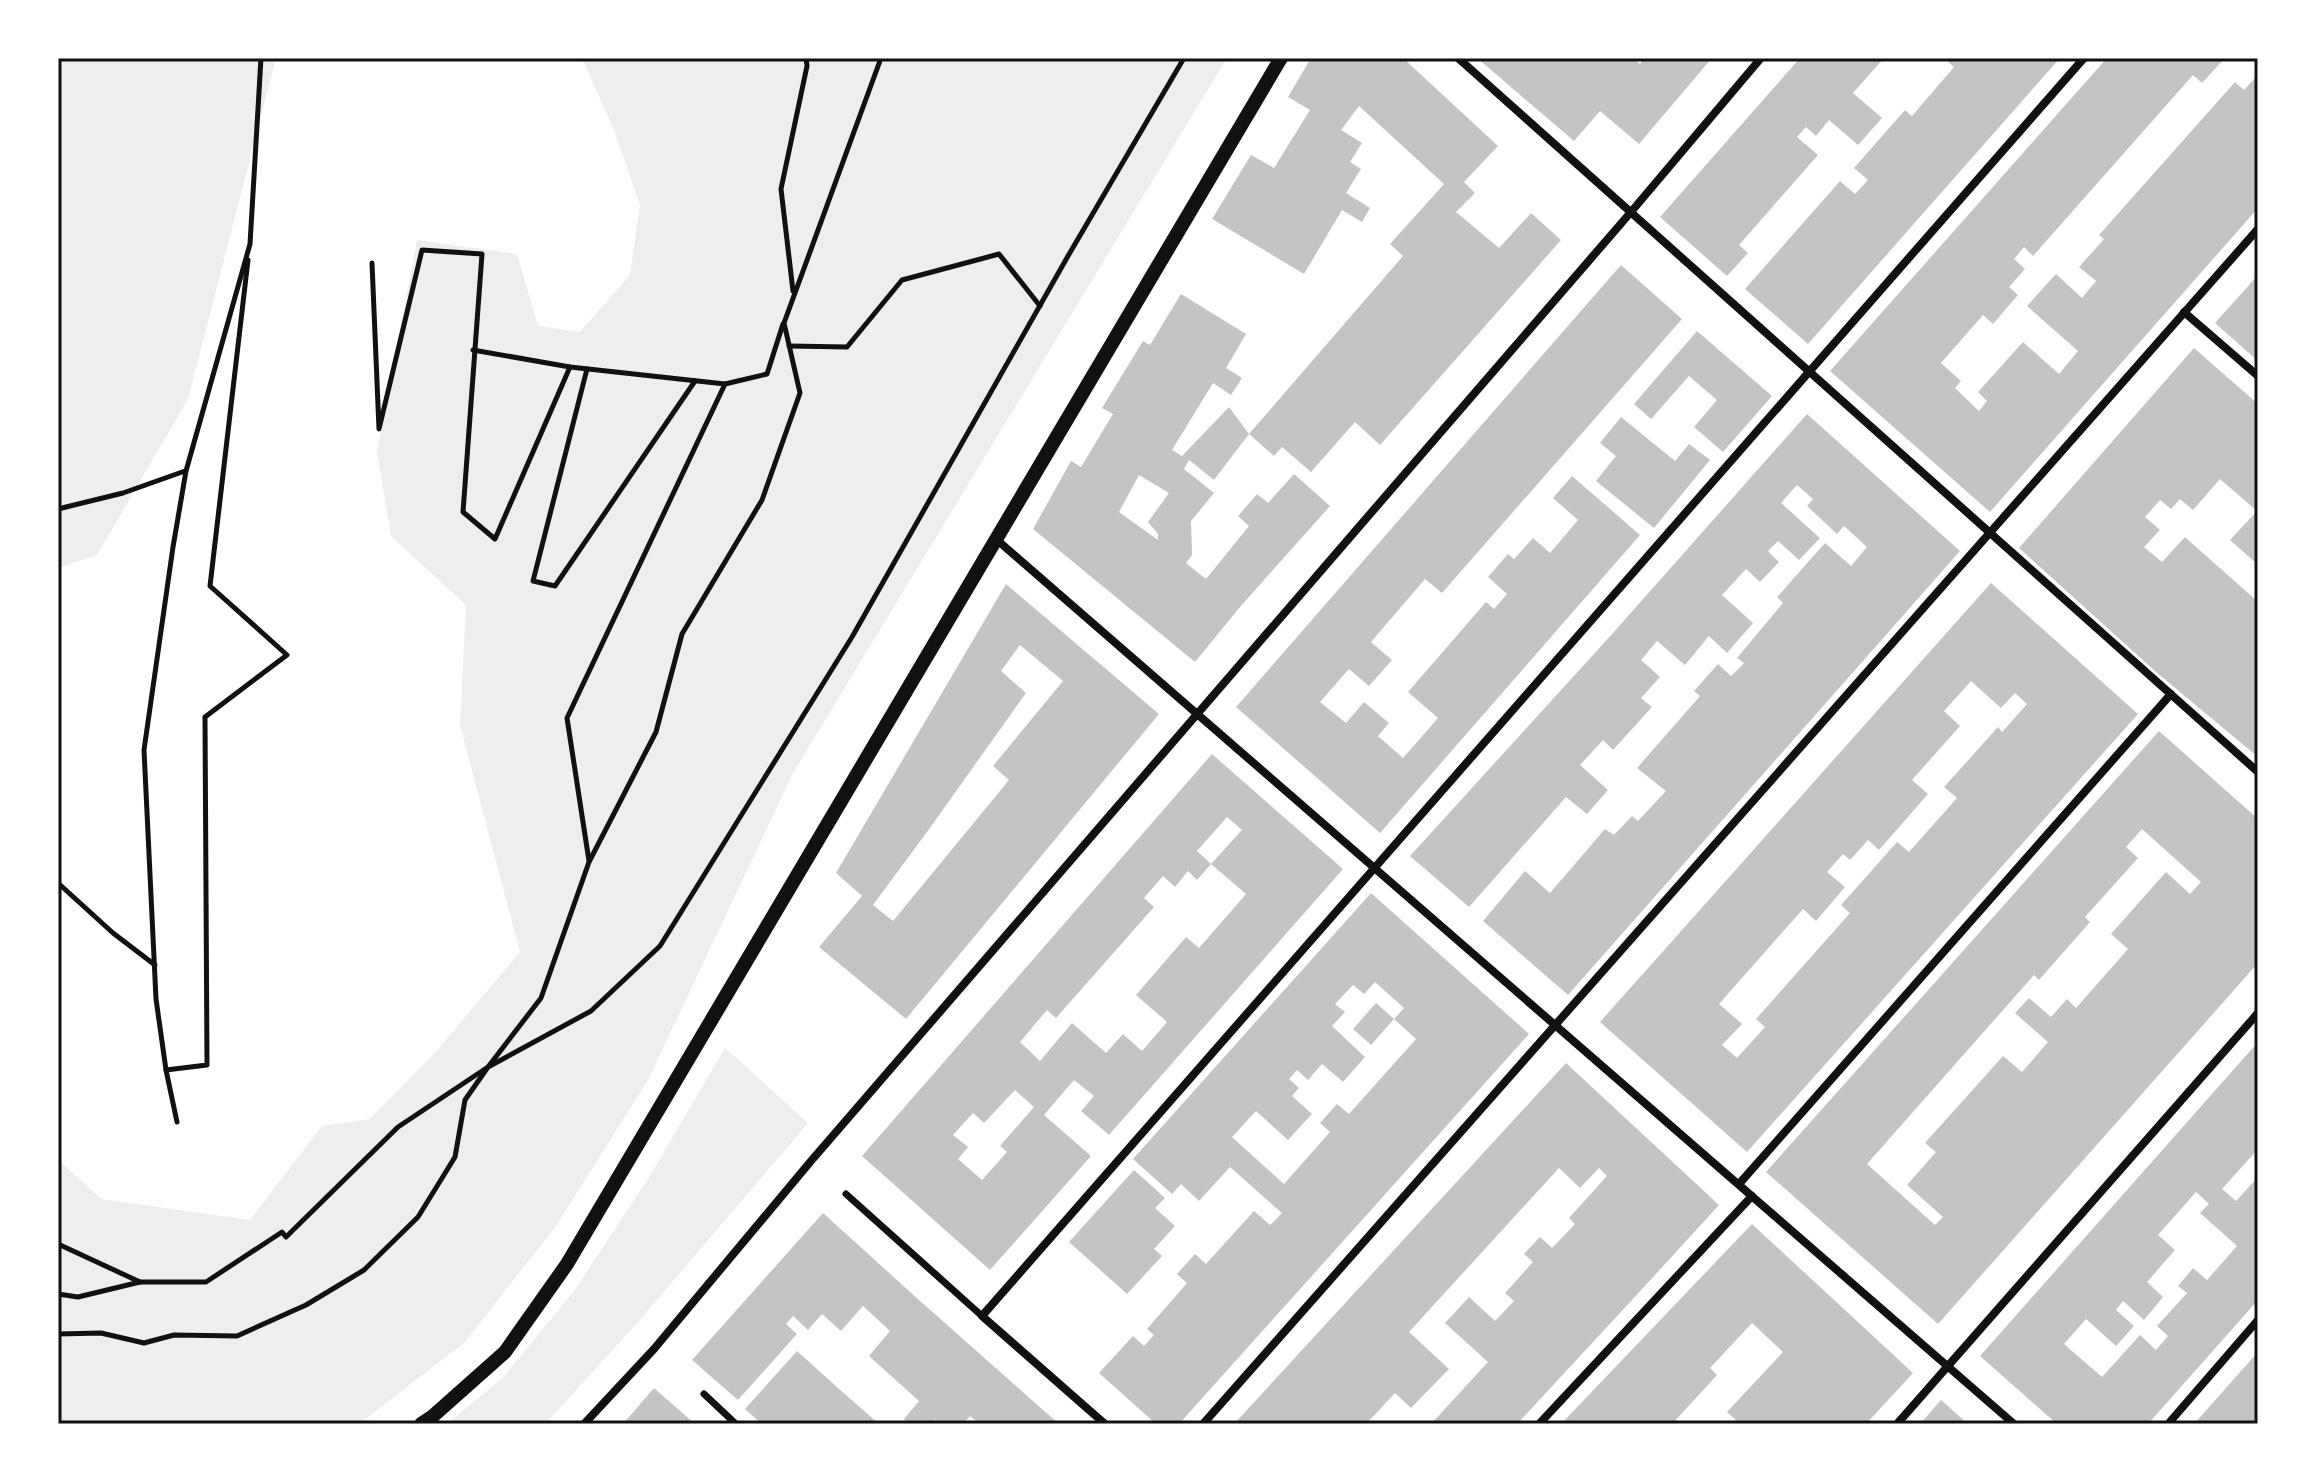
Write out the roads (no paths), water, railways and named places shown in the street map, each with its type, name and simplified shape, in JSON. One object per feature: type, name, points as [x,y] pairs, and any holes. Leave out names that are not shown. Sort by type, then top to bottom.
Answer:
[{"type":"street","points":[[421,1424],[505,1352],[567,1264],[1281,58]]},
{"type":"street","points":[[1458,58],[2258,772]]},
{"type":"street","points":[[584,1424],[654,1349],[811,1161],[1761,58]]},
{"type":"street","points":[[982,1316],[2084,58]]},
{"type":"street","points":[[1203,1424],[2258,229]]},
{"type":"street","points":[[2184,312],[2258,376]]},
{"type":"street","points":[[997,540],[2014,1424]]},
{"type":"street","points":[[1739,1184],[2171,694]]},
{"type":"street","points":[[1897,1424],[2258,1013]]},
{"type":"street","points":[[846,1194],[1105,1424]]},
{"type":"street","points":[[1539,1424],[1752,1196]]},
{"type":"street","points":[[2168,1424],[2258,1320]]},
{"type":"street","points":[[704,1394],[736,1424]]}]
